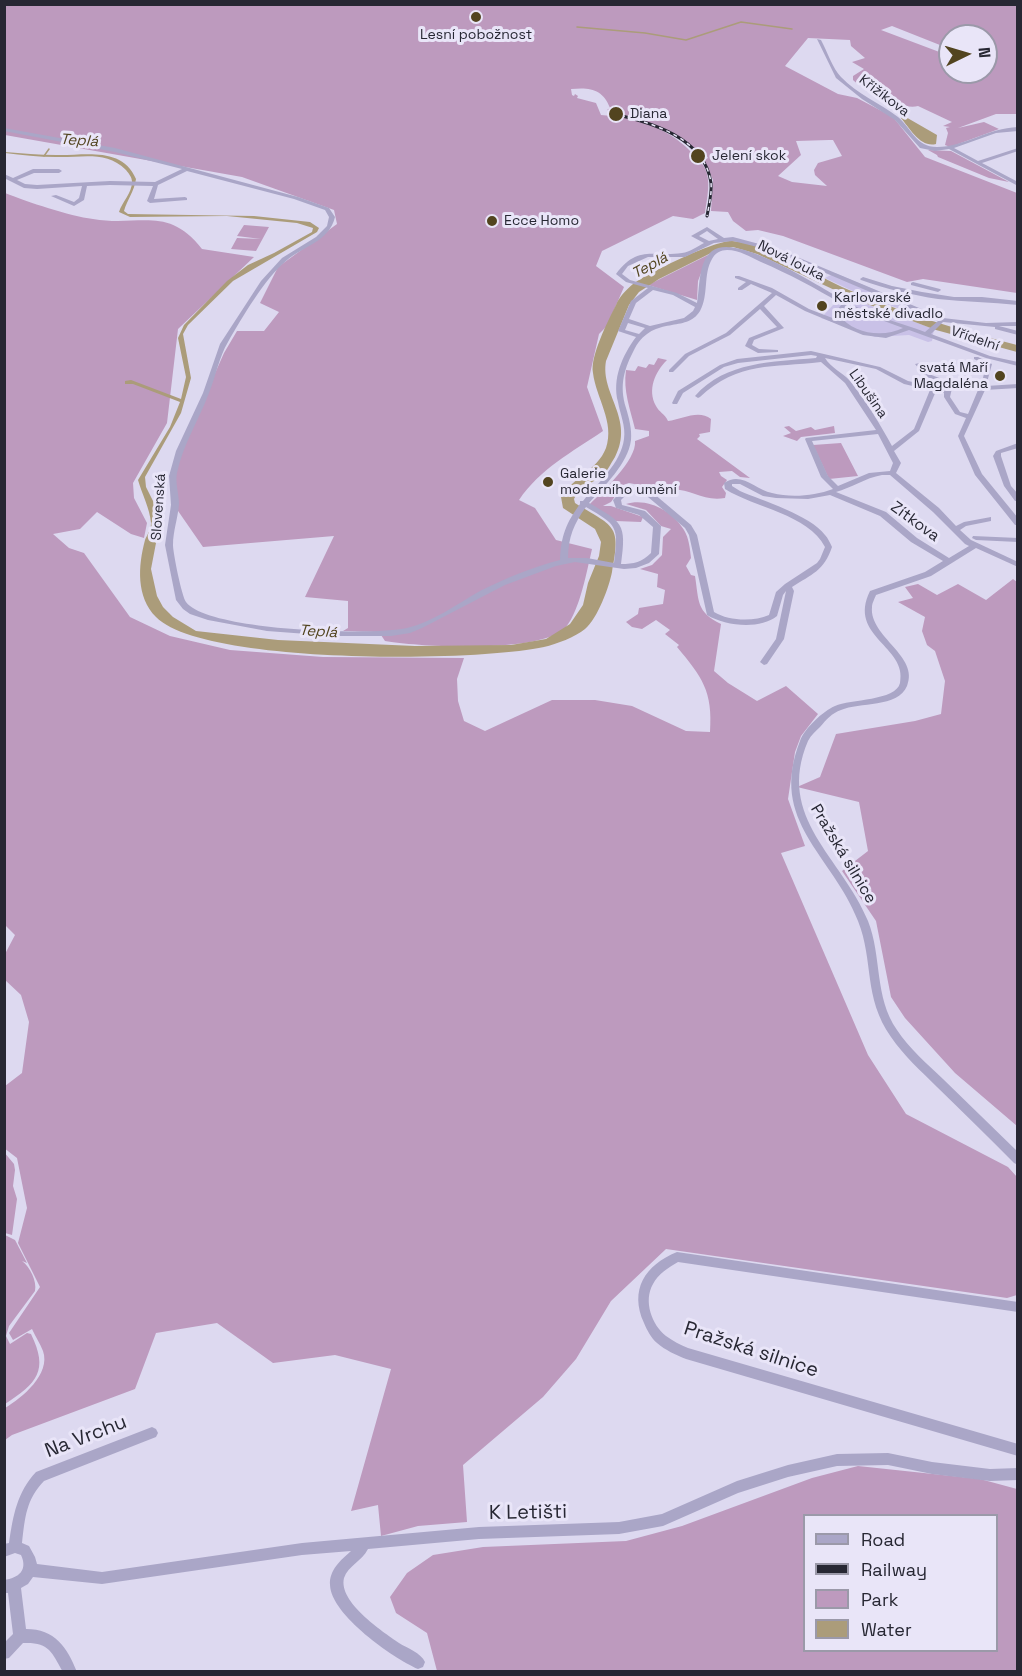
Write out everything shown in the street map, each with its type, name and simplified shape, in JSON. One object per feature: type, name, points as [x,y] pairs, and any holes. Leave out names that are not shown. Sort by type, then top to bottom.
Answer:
[{"type":"street","name":"Křižíkova","points":[[819,40],[838,77],[864,98],[897,119],[922,147],[951,149]]},
{"type":"street","name":"Slovenská","points":[[4,129],[86,144],[317,204],[327,209],[332,220],[325,233],[284,259],[272,270],[235,324],[218,353],[206,393],[179,451],[173,476],[175,505],[169,545],[177,593],[185,607],[192,612],[218,621],[258,627],[347,634],[394,633],[437,619],[493,588],[564,561]]},
{"type":"street","points":[[951,149],[1006,129],[1017,129]]},
{"type":"street","points":[[951,149],[1017,184]]},
{"type":"street","points":[[978,164],[1017,149]]},
{"type":"street","points":[[13,180],[38,170],[59,171]]},
{"type":"street","points":[[4,177],[24,186],[37,187],[156,184],[185,170]]},
{"type":"street","points":[[54,196],[74,204],[82,200],[85,184]]},
{"type":"street","points":[[156,184],[150,201],[185,200]]},
{"type":"street","points":[[709,243],[693,236],[707,229],[722,239]]},
{"type":"street","points":[[1017,324],[986,325],[940,321],[777,250],[731,239],[709,243],[689,253],[647,255],[621,270],[619,274],[632,282],[675,294],[699,306],[696,313],[683,320],[650,328],[640,336],[618,381],[628,434],[627,447],[614,469],[582,505],[563,545],[564,561],[633,566],[651,559],[657,549],[655,523],[642,513],[626,509],[618,504],[617,500],[621,494],[638,489],[650,494],[691,531],[708,610],[715,617],[760,621],[769,619],[774,614],[779,594],[822,562],[828,551],[827,542],[814,528],[756,499],[733,491],[728,487],[728,483],[741,481],[761,492],[780,496],[814,496],[835,492],[876,474],[892,473],[956,529],[1017,565]]},
{"type":"street","name":"Nová louka","points":[[699,306],[702,280],[709,257],[720,250],[728,249],[741,250],[770,263],[843,303]]},
{"type":"street","points":[[737,277],[776,292],[807,310],[878,336],[889,336],[909,328]]},
{"type":"street","points":[[863,279],[885,286],[955,300],[982,300]]},
{"type":"street","points":[[740,289],[750,282]]},
{"type":"street","points":[[913,284],[966,298],[1017,303]]},
{"type":"street","points":[[640,336],[621,331],[633,302],[649,288]]},
{"type":"street","points":[[671,371],[687,355],[728,334],[776,292]]},
{"type":"street","points":[[843,303],[927,333]]},
{"type":"street","points":[[843,303],[836,315],[845,325]]},
{"type":"street","points":[[843,303],[854,303],[919,328],[927,333],[930,342],[989,364],[984,388],[978,395],[961,436],[979,475],[1017,523]]},
{"type":"street","points":[[760,305],[781,325],[781,328],[751,339],[748,343],[750,347],[764,352],[813,350],[821,355]]},
{"type":"street","points":[[626,320],[650,328]]},
{"type":"street","points":[[927,333],[940,321]]},
{"type":"street","points":[[986,325],[1017,333]]},
{"type":"street","name":"Vřídelní","points":[[927,333],[999,360],[1017,364]]},
{"type":"street","points":[[675,403],[680,392],[691,384],[730,363],[812,353],[821,355]]},
{"type":"street","points":[[698,396],[706,386],[737,369],[819,360],[821,355]]},
{"type":"street","name":"Libušina","points":[[892,473],[897,463],[891,450],[847,382],[823,362],[821,355],[878,368],[906,383],[948,392]]},
{"type":"street","points":[[730,363],[737,369]]},
{"type":"street","points":[[918,364],[927,375],[950,384],[947,397],[957,413],[969,417]]},
{"type":"street","points":[[984,388],[1017,386]]},
{"type":"street","points":[[891,450],[917,430],[933,390]]},
{"type":"street","points":[[835,492],[807,440],[880,432]]},
{"type":"street","points":[[1017,445],[998,452],[997,456],[1008,486],[1017,499]]},
{"type":"street","name":"Zítkova","points":[[835,492],[883,514],[929,550],[948,561]]},
{"type":"street","points":[[582,505],[616,522],[622,534],[615,564]]},
{"type":"street","points":[[956,529],[964,524],[988,519]]},
{"type":"street","points":[[975,542],[1017,540]]},
{"type":"street","name":"Pražská silnice","points":[[975,542],[928,574],[881,588],[870,597],[871,625],[880,639],[902,662],[906,674],[904,686],[899,693],[889,697],[837,707],[826,714],[805,737],[793,790],[795,806],[815,846],[862,919],[869,942],[878,1001],[888,1024],[900,1042],[924,1068],[1017,1160]]},
{"type":"street","points":[[764,662],[780,639],[788,586]]},
{"type":"street","name":"Pražská silnice","points":[[1017,1308],[677,1257],[661,1264],[650,1276],[642,1296],[645,1317],[659,1338],[686,1353],[1017,1450]]},
{"type":"street","name":"Na Vrchu","points":[[10,1549],[23,1497],[40,1476],[152,1433]]},
{"type":"street","name":"K Letišti","points":[[30,1570],[102,1578],[302,1549],[479,1533],[619,1528],[663,1520],[737,1487],[788,1471],[837,1460],[888,1459],[932,1468],[990,1475],[1017,1474]]},
{"type":"street","points":[[363,1545],[360,1553],[338,1574],[336,1584],[340,1594],[347,1607],[380,1640],[418,1662]]},
{"type":"street","points":[[10,1549],[25,1550],[30,1558],[30,1570],[24,1580],[9,1586],[20,1636]]},
{"type":"street","points":[[4,1653],[20,1636]]},
{"type":"street","points":[[20,1636],[47,1638],[54,1643],[71,1671]]},
{"type":"green space","points":[[4,5],[1017,5],[1017,114],[996,114],[958,128],[984,122],[999,129],[950,147],[945,145],[948,133],[946,128],[950,127],[943,126],[952,122],[918,106],[903,106],[884,99],[853,80],[853,76],[864,69],[852,62],[865,58],[851,46],[850,40],[808,38],[785,66],[838,94],[857,98],[893,117],[925,157],[1017,193],[1017,293],[923,279],[907,282],[783,236],[758,230],[746,231],[733,221],[728,212],[711,211],[713,180],[704,160],[708,158],[706,155],[656,125],[607,110],[610,108],[600,93],[584,88],[571,89],[572,95],[575,94],[577,98],[596,103],[601,115],[640,121],[659,129],[685,146],[692,153],[689,155],[698,160],[706,171],[708,192],[705,213],[693,219],[673,216],[602,251],[596,266],[624,287],[607,326],[599,334],[587,387],[603,431],[547,470],[519,500],[535,508],[556,540],[592,549],[579,600],[571,620],[566,627],[553,636],[533,641],[480,646],[425,645],[385,641],[379,632],[343,631],[348,628],[348,601],[305,597],[334,536],[203,547],[176,508],[173,468],[224,353],[237,331],[264,331],[279,312],[260,303],[278,267],[337,224],[334,210],[242,177],[5,135]],"holes":[[[833,140],[842,156],[818,163],[814,170],[815,175],[827,186],[792,182],[778,176],[801,155],[796,141]]]},
{"type":"green space","points":[[928,150],[951,151],[1009,182],[989,178],[938,157]]},
{"type":"green space","points":[[5,193],[83,217],[109,221],[165,222],[189,235],[202,249],[254,257],[178,329],[167,423],[133,483],[134,498],[147,523],[144,538],[131,534],[97,512],[80,529],[53,534],[69,548],[84,553],[130,617],[170,636],[230,650],[323,657],[464,658],[457,679],[458,701],[464,721],[485,731],[552,700],[595,700],[632,706],[686,731],[710,732],[710,706],[704,685],[677,647],[679,645],[665,634],[670,630],[656,620],[642,629],[632,627],[626,622],[638,614],[639,608],[663,604],[665,590],[657,587],[658,574],[640,569],[652,565],[662,555],[663,537],[671,529],[661,526],[646,510],[626,504],[642,502],[651,504],[659,507],[679,523],[688,540],[691,558],[686,566],[691,575],[695,576],[700,605],[707,615],[721,624],[714,671],[728,683],[757,701],[786,686],[818,714],[801,736],[795,752],[788,799],[805,846],[781,853],[868,1055],[906,1114],[1008,1167],[1017,1177],[1017,1295],[1007,1298],[666,1249],[611,1301],[576,1359],[543,1397],[463,1465],[467,1522],[418,1526],[381,1536],[378,1505],[351,1511],[391,1369],[335,1355],[273,1363],[217,1323],[156,1333],[135,1389],[12,1435],[5,1440],[5,1408],[27,1392],[39,1377],[44,1360],[43,1351],[32,1329],[13,1340],[9,1333],[40,1287],[18,1243],[27,1208],[17,1158],[4,1148],[5,1086],[22,1073],[29,1022],[21,995],[4,979],[5,954],[15,935],[4,924]]},
{"type":"green space","points":[[244,225],[269,227],[256,251],[231,249],[237,238],[261,239],[237,236]]},
{"type":"green space","points":[[708,255],[698,281],[697,300],[648,285]]},
{"type":"green space","points":[[658,358],[667,360],[659,370],[652,388],[653,400],[657,408],[668,421],[696,415],[711,419],[710,432],[699,434],[697,439],[750,478],[740,477],[732,471],[719,472],[727,480],[722,487],[726,493],[725,498],[716,499],[676,489],[656,492],[649,487],[629,483],[623,485],[611,502],[603,506],[611,506],[643,517],[641,522],[616,521],[589,505],[625,466],[634,449],[635,441],[649,436],[649,431],[635,429],[625,378],[626,370],[635,371],[638,366],[646,368],[649,364],[654,365]]},
{"type":"green space","points":[[789,426],[796,431],[811,427],[815,430],[834,426],[835,433],[801,437],[797,441],[783,436],[791,433],[784,427]]},
{"type":"green space","points":[[841,443],[858,476],[829,479],[813,445]]},
{"type":"green space","points":[[1013,579],[1017,582],[1017,1126],[955,1073],[905,1018],[891,997],[876,921],[842,871],[868,851],[859,802],[797,787],[820,777],[836,734],[915,721],[941,714],[945,681],[935,651],[927,645],[922,631],[925,617],[898,602],[913,598],[905,587],[918,584],[937,595],[958,584],[986,600]]},
{"type":"green space","points":[[4,1152],[14,1164],[15,1170],[13,1186],[17,1199],[12,1235],[5,1233]]},
{"type":"green space","points":[[5,1235],[15,1240],[27,1263],[22,1261],[28,1267],[35,1283],[35,1291],[9,1326],[6,1336],[10,1344],[27,1333],[31,1334],[39,1358],[39,1367],[32,1382],[5,1404]]},
{"type":"green space","points":[[858,1466],[980,1479],[1017,1489],[1017,1671],[437,1671],[427,1633],[396,1613],[390,1597],[407,1573],[433,1555],[483,1547],[626,1541],[682,1526],[812,1478]]},
{"type":"shaded area","points":[[835,273],[938,317],[934,322],[825,278]]},
{"type":"shaded area","points":[[847,297],[934,329],[932,341],[928,342],[909,335],[875,337],[821,318],[834,304]]},
{"type":"water","points":[[904,116],[937,135],[936,144],[925,143],[916,137],[901,118]]},
{"type":"water","points":[[5,152],[50,155],[90,154],[122,161],[136,179],[124,211],[128,214],[254,216],[310,222],[319,228],[317,232],[233,281],[188,325],[183,334],[191,378],[181,413],[145,477],[146,487],[161,517],[151,569],[157,596],[163,607],[173,617],[196,631],[278,640],[415,646],[511,645],[546,639],[570,624],[583,605],[588,583],[599,556],[601,542],[595,529],[563,508],[561,497],[572,484],[597,463],[606,448],[607,419],[593,373],[594,357],[600,339],[619,299],[633,284],[666,265],[711,246],[732,241],[760,248],[849,290],[911,314],[1017,345],[1017,352],[936,330],[854,299],[757,254],[733,247],[713,252],[659,279],[639,292],[629,305],[606,361],[605,373],[619,419],[620,443],[606,472],[581,489],[574,499],[575,503],[612,528],[616,544],[611,578],[594,618],[585,629],[566,640],[544,647],[461,655],[342,656],[281,652],[227,644],[183,633],[156,617],[145,600],[140,571],[145,540],[151,523],[138,480],[170,427],[180,402],[133,384],[125,384],[125,381],[131,380],[181,399],[186,377],[178,338],[184,325],[227,281],[248,265],[312,232],[313,228],[297,223],[227,216],[130,217],[119,212],[132,186],[132,180],[126,170],[118,164],[93,156],[43,157]]},
{"type":"waterway","points":[[577,27],[645,33],[686,40],[741,22],[792,29]]},
{"type":"waterway","name":"Teplá","points":[[44,156],[49,149]]},
{"type":"railway","points":[[613,114],[659,127],[674,135],[698,154],[707,167],[711,183],[707,216]]},
{"type":"place","name":"Lesní pobožnost","points":[[476,17]]},
{"type":"place","name":"Diana","points":[[616,114]]},
{"type":"place","name":"Jelení skok","points":[[698,156]]},
{"type":"place","name":"Ecce Homo","points":[[492,221]]},
{"type":"place","name":"Karlovarské městské divadlo","points":[[822,306]]},
{"type":"place","name":"svatá Maří Magdaléna","points":[[1000,376]]},
{"type":"place","name":"Galerie moderního umění","points":[[548,482]]}]
